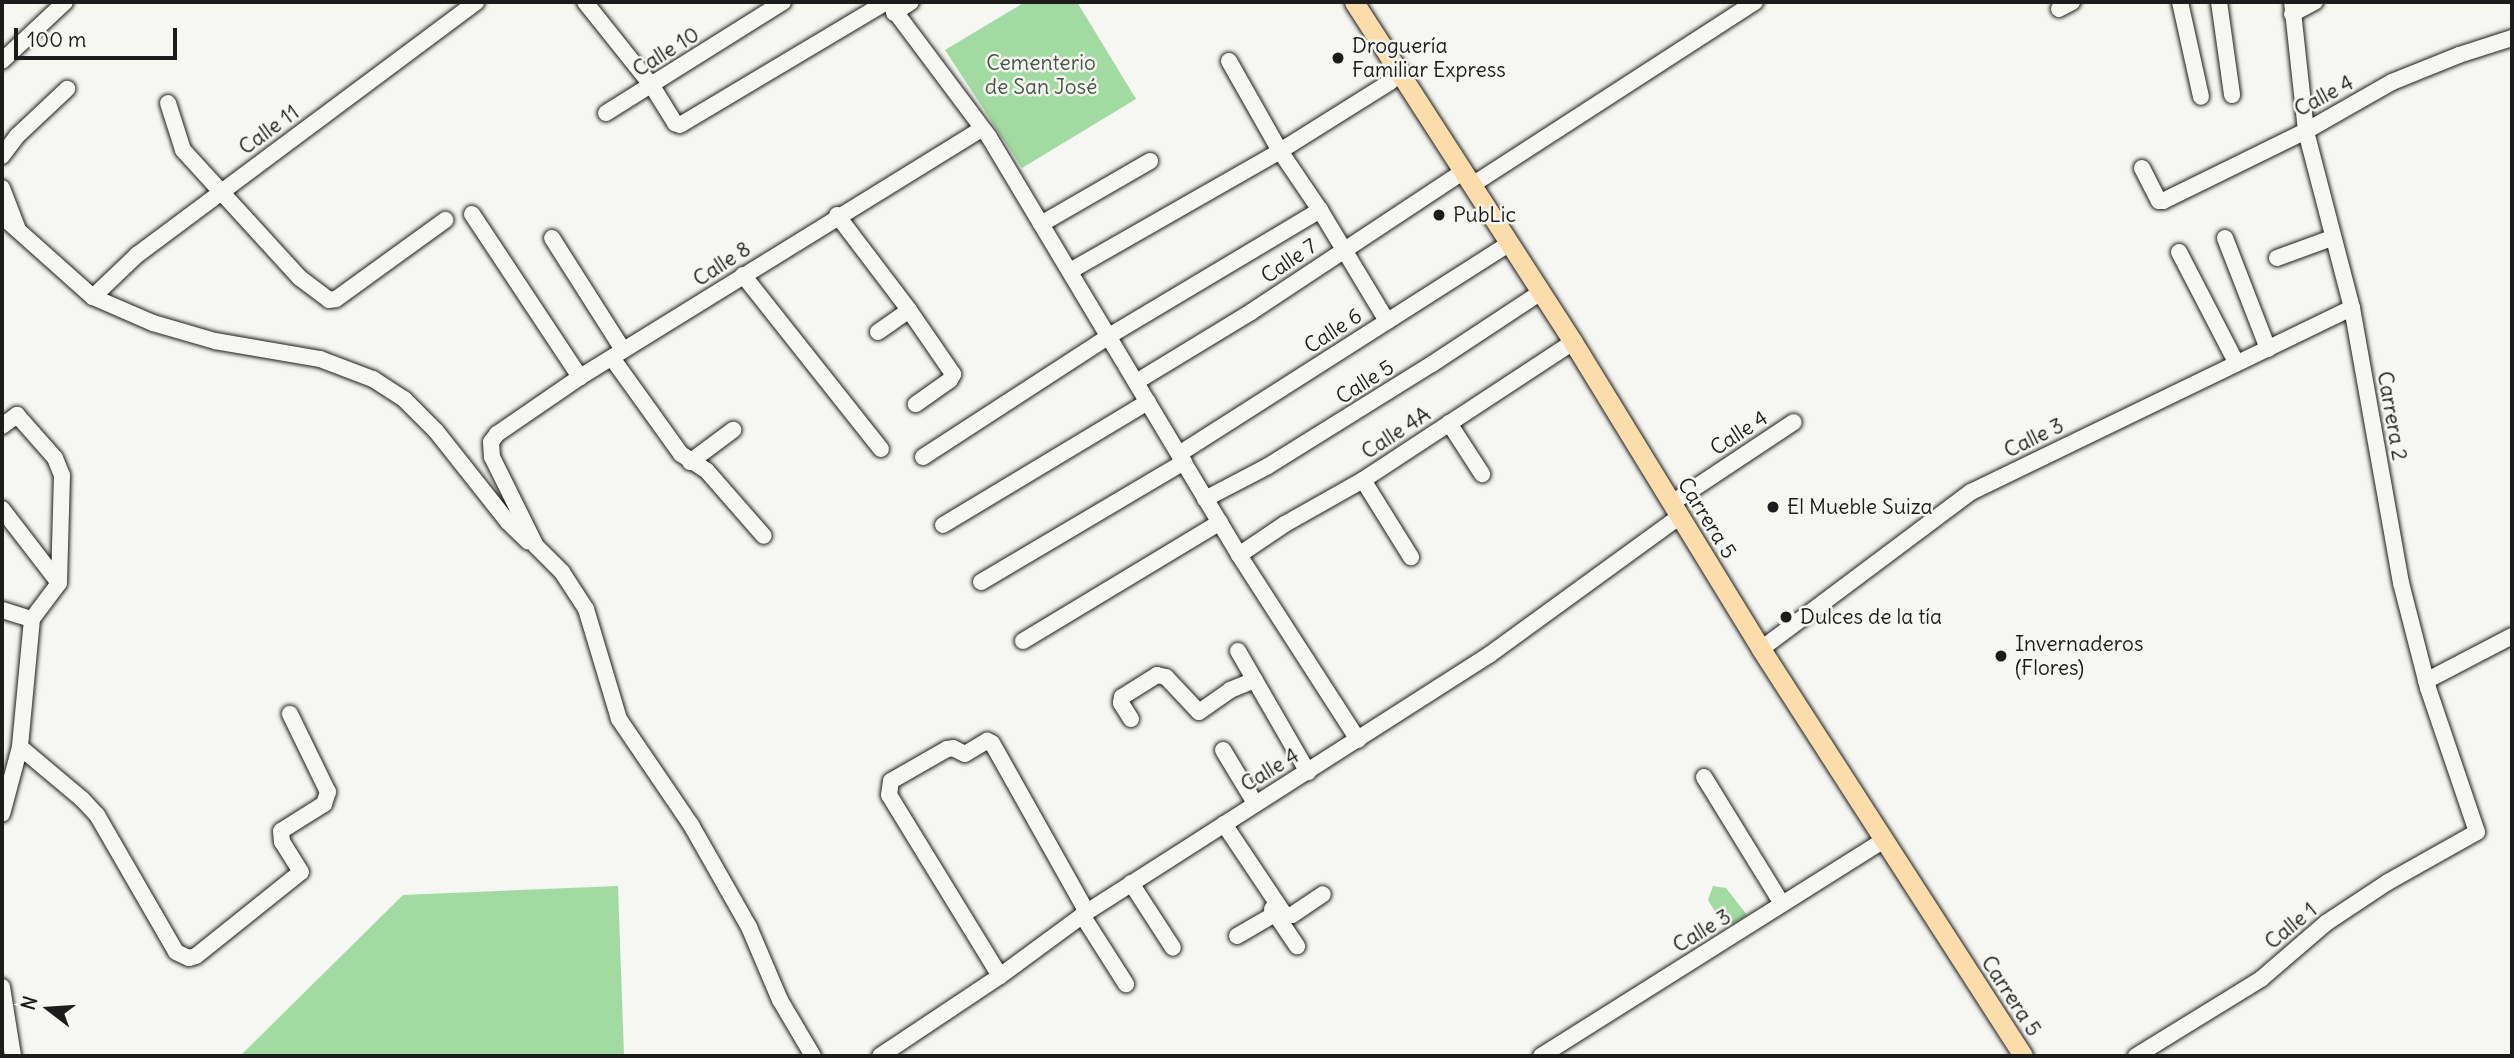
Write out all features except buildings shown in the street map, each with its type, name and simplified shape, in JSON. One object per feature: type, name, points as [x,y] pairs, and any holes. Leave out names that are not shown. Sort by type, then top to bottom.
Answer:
[{"type":"main road","name":"Carrera 5","points":[[1354,2],[1573,342],[1761,649],[2023,1056]]},
{"type":"street","points":[[2,61],[65,2]]},
{"type":"street","points":[[585,2],[652,86],[675,123],[680,125],[889,5],[911,2]]},
{"type":"street","name":"Calle 10","points":[[606,113],[783,2]]},
{"type":"street","name":"Calle 7","points":[[1136,382],[1251,312],[1343,250],[1468,178],[1755,2]]},
{"type":"street","points":[[2180,2],[2201,97]]},
{"type":"street","points":[[2219,2],[2232,95]]},
{"type":"street","points":[[2292,8],[2315,2]]},
{"type":"street","name":"Calle 11","points":[[93,297],[137,255],[467,4]]},
{"type":"street","points":[[889,5],[960,96],[982,129],[1239,555],[1358,740]]},
{"type":"street","name":"Carrera 2","points":[[2292,8],[2306,131],[2351,308],[2401,583],[2427,685],[2477,832]]},
{"type":"street","name":"Calle 4","points":[[2141,168],[2161,202],[2306,131],[2392,82],[2459,55],[2512,38]]},
{"type":"street","points":[[1229,61],[1280,151],[1320,209],[1387,321]]},
{"type":"street","points":[[1070,271],[1280,151],[1390,82]]},
{"type":"street","points":[[2,156],[17,136],[67,89]]},
{"type":"street","points":[[168,103],[183,150],[300,278],[332,300],[445,220]]},
{"type":"street","name":"Calle 8","points":[[536,546],[492,457],[491,442],[497,434],[580,377],[837,215],[982,129]]},
{"type":"street","points":[[1041,224],[1150,162]]},
{"type":"street","points":[[2,188],[18,229]]},
{"type":"street","points":[[923,457],[1109,336],[1320,209]]},
{"type":"street","points":[[472,214],[580,377]]},
{"type":"street","points":[[837,215],[909,310],[953,374],[950,380],[916,404]]},
{"type":"street","points":[[2,216],[93,297],[153,323],[215,341],[320,359],[373,379],[404,399],[436,431],[508,522],[536,546],[577,592],[594,629],[619,719],[691,825],[749,928],[780,1000],[813,1056]]},
{"type":"street","points":[[552,237],[641,402],[690,462],[707,471],[764,536]]},
{"type":"street","points":[[2277,258],[2332,237]]},
{"type":"street","points":[[2225,238],[2268,349]]},
{"type":"street","name":"Calle 6","points":[[981,582],[1181,458],[1510,243]]},
{"type":"street","points":[[2179,252],[2236,362]]},
{"type":"street","points":[[743,275],[881,449]]},
{"type":"street","name":"Calle 5","points":[[1205,499],[1291,452],[1541,292]]},
{"type":"street","name":"Calle 3","points":[[1761,649],[1971,492],[2351,308]]},
{"type":"street","points":[[878,331],[909,310]]},
{"type":"street","name":"Calle 4A","points":[[1239,555],[1285,524],[1363,480],[1573,342]]},
{"type":"street","points":[[943,525],[1148,402]]},
{"type":"street","points":[[2,426],[17,415],[60,466],[59,583],[32,619],[20,747],[2,814]]},
{"type":"street","name":"Calle 4","points":[[880,1056],[1000,976],[1085,913],[1489,655],[1676,509],[1794,422]]},
{"type":"street","points":[[1449,423],[1482,474]]},
{"type":"street","points":[[690,462],[733,430]]},
{"type":"street","points":[[1363,480],[1411,557]]},
{"type":"street","points":[[2,509],[59,583]]},
{"type":"street","points":[[1023,641],[1220,522]]},
{"type":"street","points":[[2,610],[32,619]]},
{"type":"street","points":[[2427,685],[2512,636]]},
{"type":"street","points":[[2427,685],[2512,646]]},
{"type":"street","points":[[1238,651],[1308,772]]},
{"type":"street","points":[[1131,719],[1121,703],[1122,698],[1157,674],[1166,677],[1199,712],[1230,690],[1255,680]]},
{"type":"street","points":[[20,747],[82,799],[97,816],[176,952],[189,958],[196,956],[301,872],[282,842],[281,831],[324,804],[328,792],[290,714]]},
{"type":"street","points":[[1000,976],[889,795],[891,780],[947,749],[953,748],[965,754],[987,741],[992,743],[1126,984]]},
{"type":"street","points":[[1223,750],[1255,803]]},
{"type":"street","points":[[1704,777],[1782,904]]},
{"type":"street","points":[[1222,826],[1286,915],[1292,915],[1323,894]]},
{"type":"street","points":[[1222,826],[1297,946]]},
{"type":"street","name":"Calle 1","points":[[2136,1056],[2261,979],[2326,923],[2388,882],[2477,832]]},
{"type":"street","name":"Calle 3","points":[[1541,1056],[1884,840]]},
{"type":"street","points":[[1131,883],[1173,948]]},
{"type":"street","points":[[1237,936],[1275,914]]},
{"type":"street","points":[[2,987],[13,1056]]},
{"type":"green space","name":"Cementerio de San José","points":[[1025,2],[1077,2],[1136,99],[1022,168],[945,50]]},
{"type":"green space","points":[[618,886],[624,1056],[240,1056],[403,895]]},
{"type":"green space","points":[[1713,886],[1726,888],[1747,915],[1725,928],[1708,900]]},
{"type":"place","name":"Droguería Familiar Express","points":[[1338,58]]},
{"type":"place","name":"PubLic","points":[[1439,215]]},
{"type":"place","name":"El Mueble Suiza","points":[[1773,507]]},
{"type":"place","name":"Dulces de la tía","points":[[1786,617]]},
{"type":"place","name":"Invernaderos (Flores)","points":[[2001,656]]}]
